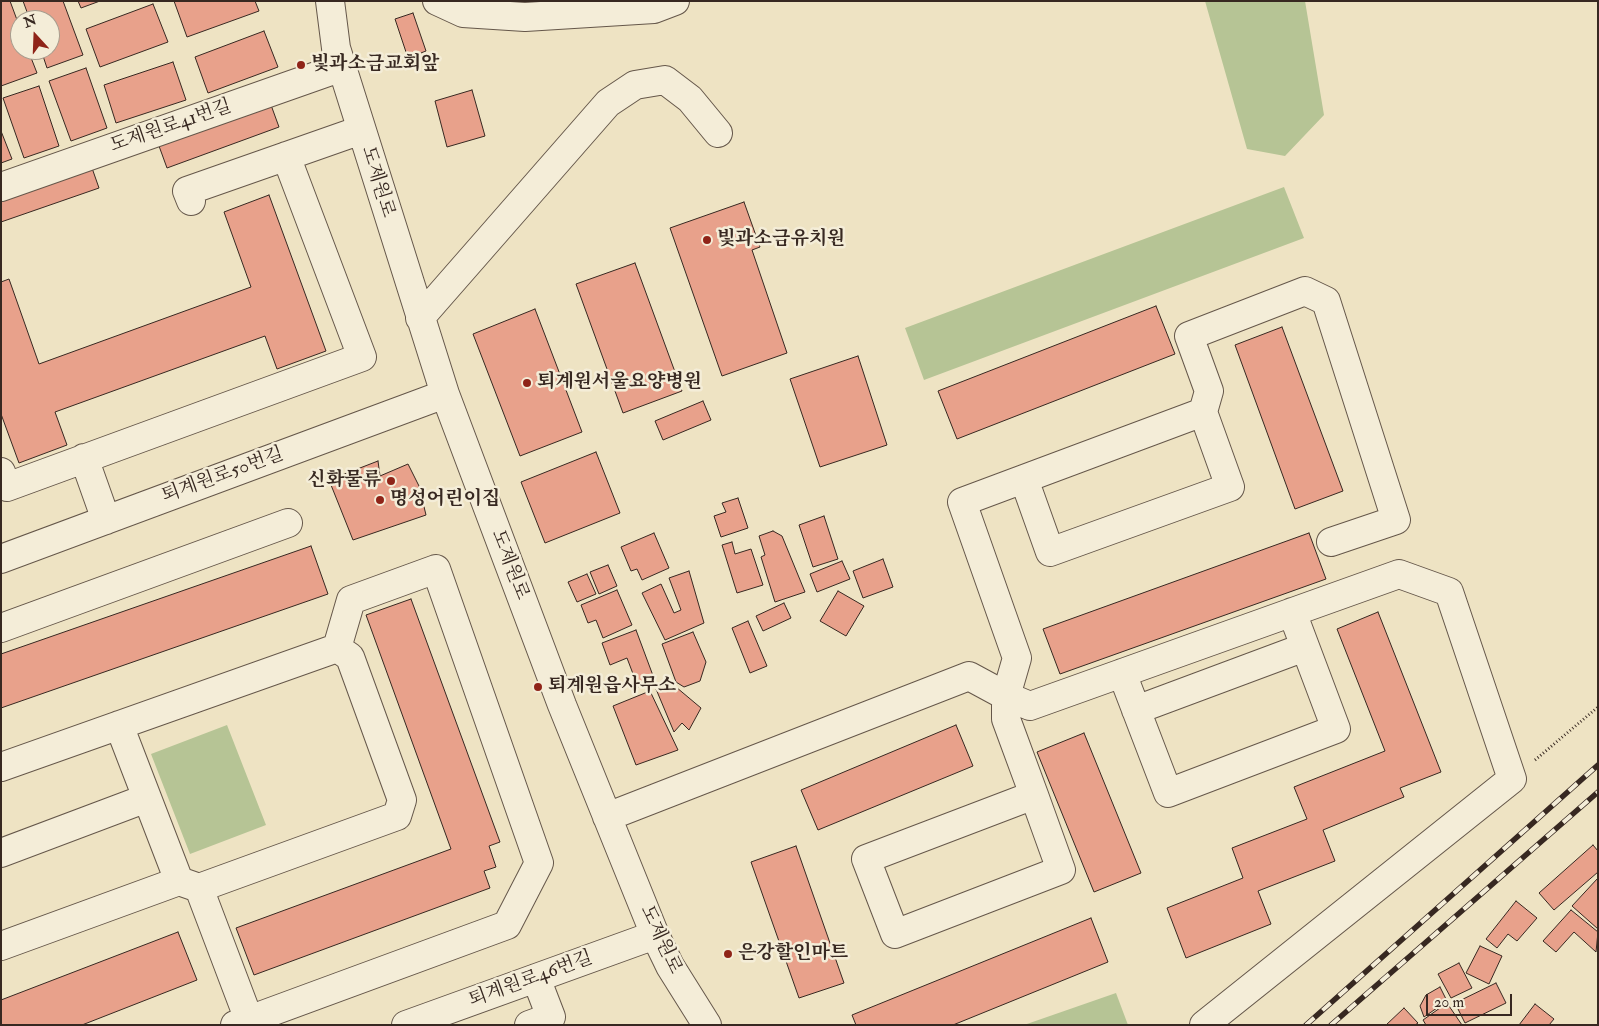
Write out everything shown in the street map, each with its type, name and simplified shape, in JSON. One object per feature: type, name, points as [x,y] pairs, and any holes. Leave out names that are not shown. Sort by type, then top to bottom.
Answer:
[{"type":"street","name":"도제원로","points":[[330,1],[336,48],[445,394],[562,705],[655,935],[670,966],[707,1025]]},
{"type":"street","points":[[437,1],[464,13],[525,17],[654,9],[676,1]]},
{"type":"street","name":"도제원로41번길","points":[[1,187],[342,67]]},
{"type":"street","points":[[420,318],[608,103],[635,85],[665,80],[690,99],[718,133]]},
{"type":"street","points":[[191,202],[187,191],[361,130]]},
{"type":"street","points":[[1,472],[7,487],[362,357],[286,156]]},
{"type":"street","points":[[1024,479],[1050,552],[1230,487],[1202,412],[1209,391],[1189,336],[1305,291],[1326,301],[1396,520],[1331,542]]},
{"type":"street","name":"퇴계원로50번길","points":[[1,559],[445,394]]},
{"type":"street","points":[[1034,794],[866,859],[895,934],[1061,870],[1034,794],[1006,719],[1006,696],[1017,658],[962,502],[1202,412]]},
{"type":"street","points":[[84,458],[106,520]]},
{"type":"street","points":[[1,628],[288,523]]},
{"type":"street","points":[[119,726],[147,798],[189,884],[245,1023],[507,925],[539,862],[436,569],[351,600],[337,648]]},
{"type":"street","points":[[607,817],[969,676],[1006,696],[1030,706],[1399,574],[1449,592],[1512,779],[1204,1025]]},
{"type":"street","points":[[1122,673],[1168,793],[1336,729],[1292,612]]},
{"type":"street","points":[[1136,710],[1305,647]]},
{"type":"street","points":[[1,767],[337,648]]},
{"type":"street","points":[[1,946],[397,816],[402,800],[350,657],[337,648]]},
{"type":"street","points":[[1,853],[147,798]]},
{"type":"street","name":"퇴계원로46번길","points":[[406,1025],[655,935]]},
{"type":"street","points":[[536,978],[544,1022]]},
{"type":"path","points":[[1512,779],[1598,707]]},
{"type":"green space","points":[[1205,1],[1305,1],[1324,115],[1285,156],[1247,149]]},
{"type":"green space","points":[[1284,187],[1304,238],[924,380],[905,328]]},
{"type":"green space","points":[[227,725],[266,825],[190,854],[151,754]]},
{"type":"green space","points":[[1116,993],[1128,1025],[1024,1025]]},
{"type":"building","points":[[1,1],[10,1],[13,10],[10,10],[10,60],[32,60],[37,73],[1,86]]},
{"type":"building","points":[[23,1],[63,1],[83,55],[47,68],[44,60],[60,60],[60,10],[26,10]]},
{"type":"building","points":[[78,1],[100,1],[81,8]]},
{"type":"building","points":[[174,1],[255,1],[259,11],[187,37]]},
{"type":"building","points":[[153,4],[168,42],[100,67],[86,29]]},
{"type":"building","points":[[413,13],[426,51],[408,58],[395,19]]},
{"type":"building","points":[[264,31],[278,67],[208,93],[195,57]]},
{"type":"building","points":[[173,62],[186,100],[116,123],[104,85]]},
{"type":"building","points":[[86,68],[107,128],[71,141],[49,81]]},
{"type":"building","points":[[39,86],[59,146],[24,158],[3,98]]},
{"type":"building","points":[[472,90],[485,136],[447,147],[435,101]]},
{"type":"building","points":[[271,105],[279,127],[167,168],[159,146]]},
{"type":"building","points":[[1,131],[12,159],[1,163]]},
{"type":"building","points":[[92,168],[99,188],[1,222],[1,199]]},
{"type":"building","points":[[269,195],[326,351],[277,369],[265,336],[55,412],[67,445],[19,463],[1,414],[1,282],[9,279],[39,364],[251,287],[224,212]]},
{"type":"building","points":[[744,202],[760,247],[752,250],[787,353],[722,376],[670,228]]},
{"type":"building","points":[[635,263],[682,391],[623,413],[576,284]]},
{"type":"building","points":[[1156,306],[1175,354],[957,439],[938,391]]},
{"type":"building","name":"퇴계원서울요양병원","points":[[535,309],[582,432],[520,456],[473,334]]},
{"type":"building","points":[[1282,327],[1343,491],[1295,509],[1235,345]]},
{"type":"building","points":[[858,356],[887,445],[820,467],[790,379]]},
{"type":"building","points":[[703,401],[711,420],[663,440],[655,421]]},
{"type":"building","points":[[596,452],[620,513],[545,543],[521,482]]},
{"type":"building","name":"명성어린이집","points":[[378,461],[380,476],[408,464],[419,486],[426,515],[353,540],[329,480]]},
{"type":"building","points":[[738,498],[748,528],[721,537],[714,516],[726,512],[722,503]]},
{"type":"building","points":[[824,516],[838,559],[813,567],[799,525]]},
{"type":"building","points":[[773,531],[782,536],[805,592],[775,602],[761,557],[765,555],[759,536]]},
{"type":"building","points":[[654,533],[669,568],[642,580],[637,569],[631,571],[621,547]]},
{"type":"building","points":[[1309,533],[1326,579],[1060,674],[1043,629]]},
{"type":"building","points":[[732,542],[735,554],[751,549],[763,585],[737,593],[722,545]]},
{"type":"building","points":[[311,546],[328,594],[1,708],[1,654]]},
{"type":"building","points":[[883,559],[893,587],[863,598],[853,571]]},
{"type":"building","points":[[842,561],[850,579],[817,592],[810,574]]},
{"type":"building","points":[[608,565],[617,586],[599,594],[590,572]]},
{"type":"building","points":[[689,571],[704,623],[665,640],[642,593],[661,584],[674,613],[681,610],[669,578]]},
{"type":"building","points":[[587,574],[596,594],[577,602],[568,582]]},
{"type":"building","points":[[617,590],[632,625],[603,638],[596,620],[588,623],[581,605]]},
{"type":"building","points":[[838,591],[864,606],[846,636],[820,621]]},
{"type":"building","points":[[411,599],[500,842],[489,846],[496,867],[484,871],[490,888],[254,975],[236,928],[451,849],[366,615]]},
{"type":"building","points":[[784,603],[791,618],[763,631],[756,616]]},
{"type":"building","points":[[1378,612],[1441,772],[1400,788],[1404,797],[1323,830],[1335,861],[1258,891],[1271,924],[1186,958],[1167,908],[1243,878],[1232,848],[1307,819],[1294,787],[1385,751],[1337,629]]},
{"type":"building","points":[[748,621],[767,666],[750,673],[732,628]]},
{"type":"building","points":[[636,630],[655,681],[638,687],[627,658],[610,665],[602,643]]},
{"type":"building","points":[[693,632],[706,662],[700,681],[684,687],[676,682],[662,644]]},
{"type":"building","points":[[670,682],[701,708],[689,730],[682,723],[674,732],[656,689]]},
{"type":"building","points":[[650,691],[678,750],[636,765],[613,706]]},
{"type":"building","points":[[956,725],[973,766],[818,830],[801,790]]},
{"type":"building","points":[[1084,733],[1141,873],[1094,892],[1037,752]]},
{"type":"building","points":[[1593,845],[1598,851],[1598,872],[1554,910],[1539,893]]},
{"type":"building","points":[[796,846],[844,983],[799,998],[751,862]]},
{"type":"building","points":[[1598,878],[1598,929],[1572,906]]},
{"type":"building","points":[[1516,901],[1537,918],[1517,941],[1508,934],[1497,948],[1486,939]]},
{"type":"building","points":[[1571,910],[1598,932],[1596,952],[1574,932],[1556,952],[1543,941]]},
{"type":"building","points":[[1091,918],[1108,962],[953,1025],[856,1025],[852,1015]]},
{"type":"building","points":[[178,932],[197,980],[82,1025],[1,1025],[1,1000]]},
{"type":"building","points":[[1480,946],[1502,956],[1489,984],[1466,973]]},
{"type":"building","points":[[1459,963],[1472,988],[1451,998],[1438,974]]},
{"type":"building","points":[[1496,983],[1506,1003],[1465,1023],[1455,1003]]},
{"type":"building","points":[[1440,987],[1447,1001],[1424,1017],[1420,1006],[1426,995]]},
{"type":"building","points":[[1447,1003],[1462,1025],[1426,1025],[1423,1020]]},
{"type":"building","points":[[1535,1004],[1554,1019],[1549,1025],[1519,1025]]},
{"type":"building","points":[[1404,1008],[1418,1023],[1415,1025],[1386,1025]]},
{"type":"railway","points":[[1306,1025],[1598,765]]},
{"type":"railway","points":[[1331,1025],[1598,792]]},
{"type":"place","name":"빛과소금교회앞","points":[[301,65]]},
{"type":"place","name":"빛과소금유치원","points":[[707,240]]},
{"type":"place","name":"퇴계원서울요양병원","points":[[527,383]]},
{"type":"place","name":"신화물류","points":[[391,481]]},
{"type":"place","name":"명성어린이집","points":[[380,500]]},
{"type":"place","name":"퇴계원읍사무소","points":[[538,687]]},
{"type":"place","name":"은강할인마트","points":[[728,954]]}]
